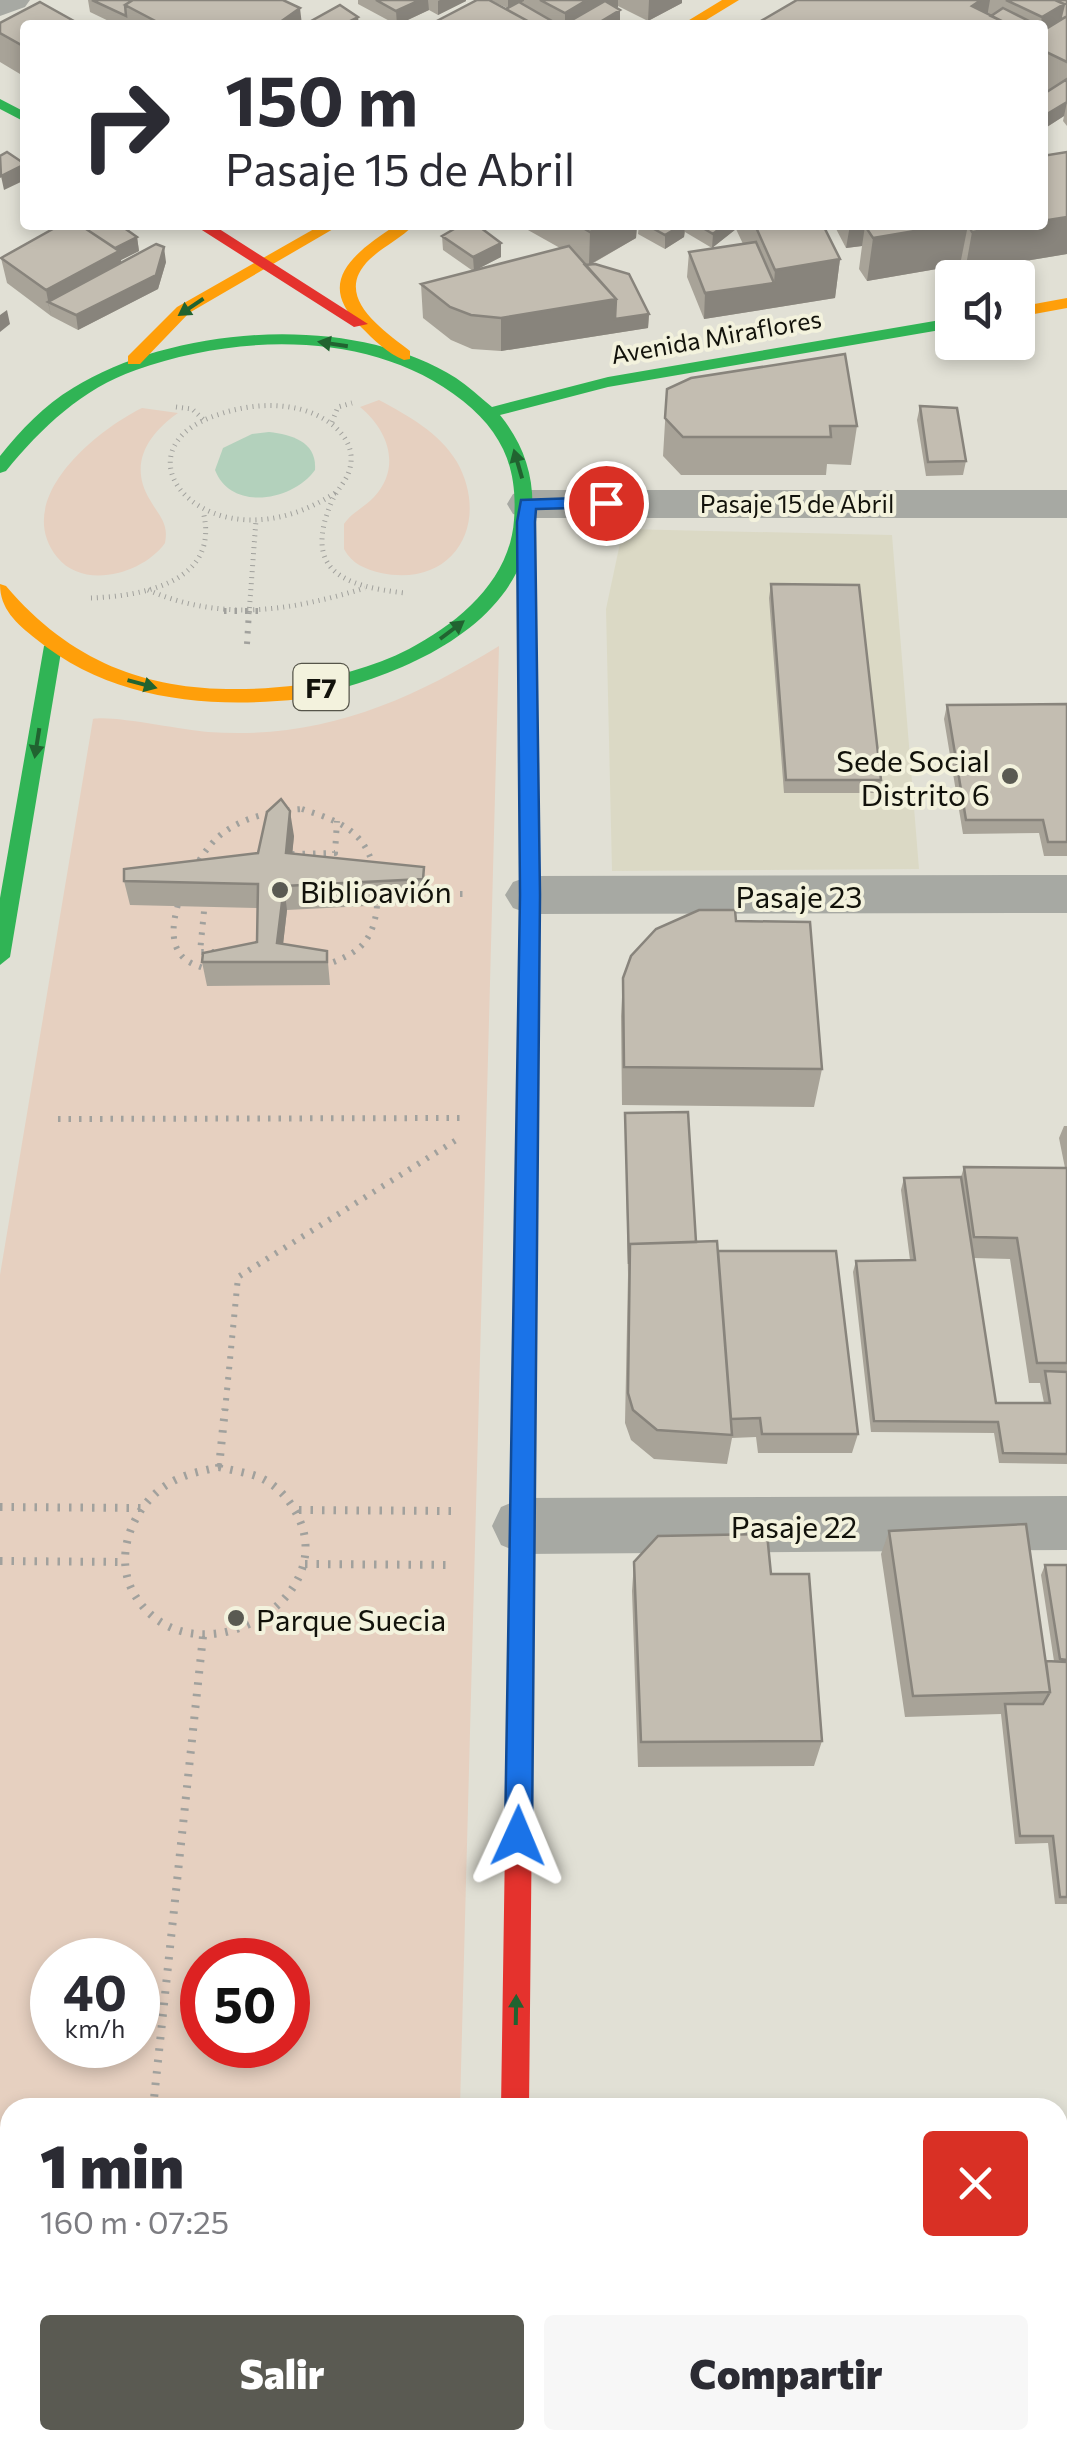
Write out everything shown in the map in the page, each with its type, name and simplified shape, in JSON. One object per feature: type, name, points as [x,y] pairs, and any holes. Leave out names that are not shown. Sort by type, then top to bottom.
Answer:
[{"type":"main road","points":[[697,20],[732,0]]},
{"type":"main road","points":[[210,230],[427,371]]},
{"type":"main road","points":[[128,366],[183,310],[323,230]]},
{"type":"main road","points":[[360,324],[348,308],[346,277],[368,246],[397,230]]},
{"type":"main road","points":[[1035,309],[1067,303]]},
{"type":"main road","name":"Avenida Miraflores","points":[[492,412],[608,382],[935,326]]},
{"type":"main road","points":[[16,410],[128,366],[195,346],[284,339],[359,348],[427,371],[460,387],[492,412],[510,437],[527,513],[530,895],[515,2098]]},
{"type":"main road","points":[[0,467],[40,418],[95,381]]},
{"type":"main road","name":"F7","points":[[0,590],[30,628],[53,646],[122,679],[205,696],[294,692],[337,684],[416,654],[476,611],[499,586],[514,559],[527,513]]},
{"type":"main road","name":"F7","points":[[0,622],[30,628]]},
{"type":"main road","points":[[0,957],[10,857],[53,646]]},
{"type":"street","points":[[0,6],[13,0]]},
{"type":"street","name":"Pasaje 15 de Abril","points":[[527,513],[1067,504]]},
{"type":"street","name":"Pasaje 23","points":[[530,895],[1067,894]]},
{"type":"street","name":"Pasaje 22","points":[[522,1526],[1067,1524]]},
{"type":"path","points":[[335,493],[314,508],[286,517],[228,518],[202,510],[184,498],[174,482],[171,466],[175,448],[204,420],[242,407],[288,406],[332,422],[346,438],[352,456],[348,475],[326,514],[321,554],[330,572],[366,587],[414,593]]},
{"type":"path","points":[[77,598],[109,598],[148,590],[176,578],[200,561],[209,546],[210,526],[202,510]]},
{"type":"path","points":[[247,648],[256,520]]},
{"type":"path","points":[[148,590],[172,603],[209,612],[249,613],[300,607],[366,587]]},
{"type":"path","points":[[278,810],[302,810],[337,820],[356,833],[374,858],[376,894],[375,925],[359,948],[331,964],[269,976],[200,968],[181,956],[174,936],[177,901],[187,875],[214,840],[245,819],[278,810]]},
{"type":"path","points":[[292,854],[335,853],[337,820]]},
{"type":"path","points":[[376,894],[396,894]]},
{"type":"path","points":[[415,894],[478,894]]},
{"type":"path","points":[[177,901],[207,900],[200,952],[230,952]]},
{"type":"path","points":[[58,1119],[471,1118]]},
{"type":"path","points":[[219,1467],[238,1277],[470,1130]]},
{"type":"path","points":[[219,1467],[266,1477],[298,1510],[306,1535],[305,1564],[295,1588],[278,1608],[256,1624],[230,1634],[202,1636],[157,1621],[129,1585],[124,1562],[126,1543],[142,1508],[164,1487],[190,1473],[219,1467]]},
{"type":"path","points":[[0,1507],[142,1508]]},
{"type":"path","points":[[298,1510],[460,1511]]},
{"type":"path","points":[[0,1561],[124,1562]]},
{"type":"path","points":[[305,1564],[458,1565]]},
{"type":"path","points":[[154,2098],[202,1636]]},
{"type":"shaded area","points":[[379,400],[442,442],[457,462],[466,485],[470,507],[467,528],[446,561],[428,571],[407,575],[381,573],[359,565],[344,549],[344,524],[374,497],[388,474],[384,438],[360,407]]},
{"type":"shaded area","points":[[142,408],[178,413],[150,440],[141,462],[144,487],[164,525],[165,543],[129,570],[98,575],[82,573],[57,557],[46,535],[45,512],[52,490],[83,450],[103,432]]},
{"type":"shaded area","points":[[252,434],[287,435],[308,446],[315,470],[305,481],[278,495],[248,497],[234,492],[215,470],[223,448]]},
{"type":"shaded area","points":[[623,529],[892,535],[919,869],[612,871],[606,609]]},
{"type":"shaded area","name":"Parque Suecia","points":[[499,646],[460,2098],[0,2098],[0,1275],[93,719],[249,733],[324,723],[395,700]]},
{"type":"building","points":[[92,0],[133,0],[125,5],[126,16]]},
{"type":"building","points":[[133,0],[283,0],[300,8],[283,20],[154,20],[125,5]]},
{"type":"building","points":[[376,0],[420,0],[396,11]]},
{"type":"building","points":[[477,0],[489,0],[526,20],[439,20]]},
{"type":"building","points":[[540,0],[587,0],[565,13]]},
{"type":"building","points":[[797,0],[981,0],[972,6],[1000,20],[763,20]]},
{"type":"building","points":[[1006,0],[1055,0],[1064,4],[1042,17]]},
{"type":"building","points":[[1055,0],[1067,0],[1067,16],[1060,20],[1064,4]]},
{"type":"building","points":[[605,1],[620,10],[603,20],[572,20]]},
{"type":"building","points":[[40,2],[72,20],[20,20],[20,44],[0,33],[0,23]]},
{"type":"building","points":[[519,2],[550,20],[526,20],[506,9]]},
{"type":"building","points":[[340,5],[358,17],[352,20],[313,20]]},
{"type":"building","points":[[1003,8],[1027,20],[999,20],[991,16]]},
{"type":"building","points":[[1067,16],[1067,62],[1048,53],[1048,28]]},
{"type":"building","points":[[1067,79],[1067,102],[1048,113],[1048,91]]},
{"type":"building","points":[[7,152],[20,161],[20,166],[1,176],[0,156]]},
{"type":"building","points":[[1067,152],[1067,217],[1048,220],[1048,155]]},
{"type":"building","points":[[51,230],[88,230],[119,251],[46,290],[1,258]]},
{"type":"building","points":[[88,230],[127,230],[137,237],[115,248]]},
{"type":"building","points":[[452,230],[484,230],[501,243],[473,257],[442,236]]},
{"type":"building","points":[[757,230],[826,230],[840,259],[775,270]]},
{"type":"building","points":[[868,230],[920,230],[873,238]]},
{"type":"building","points":[[756,242],[774,283],[705,293],[689,252]]},
{"type":"building","points":[[156,244],[164,247],[156,275],[76,315],[48,302]]},
{"type":"building","points":[[569,246],[616,299],[501,318],[471,315],[450,307],[421,284]]},
{"type":"building","points":[[585,265],[629,274],[649,314],[615,319],[616,299]]},
{"type":"building","points":[[845,354],[857,426],[830,426],[831,437],[683,437],[665,418],[667,389],[691,378]]},
{"type":"building","points":[[920,406],[957,408],[966,461],[928,462]]},
{"type":"building","points":[[771,584],[859,585],[881,780],[786,780]]},
{"type":"building","name":"Sede Social Distrito 6","points":[[1067,704],[1067,842],[1048,842],[1043,820],[966,820],[947,705]]},
{"type":"building","points":[[281,799],[290,811],[286,853],[424,867],[423,879],[284,886],[277,943],[327,951],[327,962],[202,962],[203,953],[257,942],[258,884],[124,881],[124,869],[258,853],[267,812]]},
{"type":"building","points":[[699,910],[735,910],[736,921],[810,922],[822,1069],[624,1067],[623,978],[631,956],[656,929]]},
{"type":"building","points":[[688,1112],[696,1242],[630,1244],[629,1264],[625,1113]]},
{"type":"building","points":[[964,1167],[1067,1168],[1067,1363],[1037,1363],[1017,1238],[974,1237]]},
{"type":"building","points":[[961,1177],[996,1403],[1050,1403],[1045,1371],[1067,1372],[1067,1454],[1003,1453],[998,1422],[874,1421],[856,1261],[915,1260],[904,1178]]},
{"type":"building","points":[[717,1241],[732,1435],[657,1430],[633,1410],[628,1393],[630,1244]]},
{"type":"building","points":[[718,1251],[836,1251],[858,1434],[762,1434],[760,1418],[731,1419]]},
{"type":"building","points":[[1026,1524],[1050,1692],[913,1696],[889,1531]]},
{"type":"building","points":[[767,1534],[771,1574],[809,1574],[822,1741],[641,1742],[634,1562],[658,1536]]},
{"type":"building","points":[[1045,1565],[1067,1565],[1067,1660],[1060,1659]]},
{"type":"building","points":[[1046,1661],[1067,1662],[1067,1897],[1060,1897],[1053,1836],[1020,1836],[1005,1704],[1043,1704],[1050,1692]]},
{"type":"traffic: fast","points":[[0,103],[20,115]]},
{"type":"traffic: fast","points":[[492,412],[608,382],[935,326]]},
{"type":"traffic: fast","points":[[0,467],[38,424],[82,389],[127,367],[179,351],[234,342],[292,339],[348,345],[401,359],[449,381],[489,413],[518,462],[525,495],[522,536],[507,573],[483,605],[452,631],[416,653],[377,671],[300,692]]},
{"type":"traffic: fast","points":[[0,957],[53,646]]},
{"type":"traffic: fast","points":[[520,1713],[527,1132]]},
{"type":"traffic: slow","points":[[697,20],[732,0]]},
{"type":"traffic: slow","points":[[134,360],[183,310],[323,230]]},
{"type":"traffic: slow","points":[[398,230],[360,259],[349,274],[346,288],[350,303],[361,318],[404,355]]},
{"type":"traffic: slow","points":[[1035,309],[1067,303]]},
{"type":"traffic: slow","points":[[526,521],[530,895],[527,1132]]},
{"type":"traffic: slow","points":[[0,590],[27,622],[59,648],[134,683],[217,697],[300,692]]},
{"type":"traffic: jam","points":[[210,230],[360,324]]},
{"type":"traffic: jam","points":[[515,2098],[520,1713]]},
{"type":"place","name":"Sede Social Distrito 6","points":[[1010,776]]},
{"type":"place","name":"Biblioavión","points":[[280,890]]},
{"type":"place","name":"Parque Suecia","points":[[236,1618]]},
{"type":"route","points":[[518,1836],[530,895],[526,522],[528,504],[606,503]]}]
